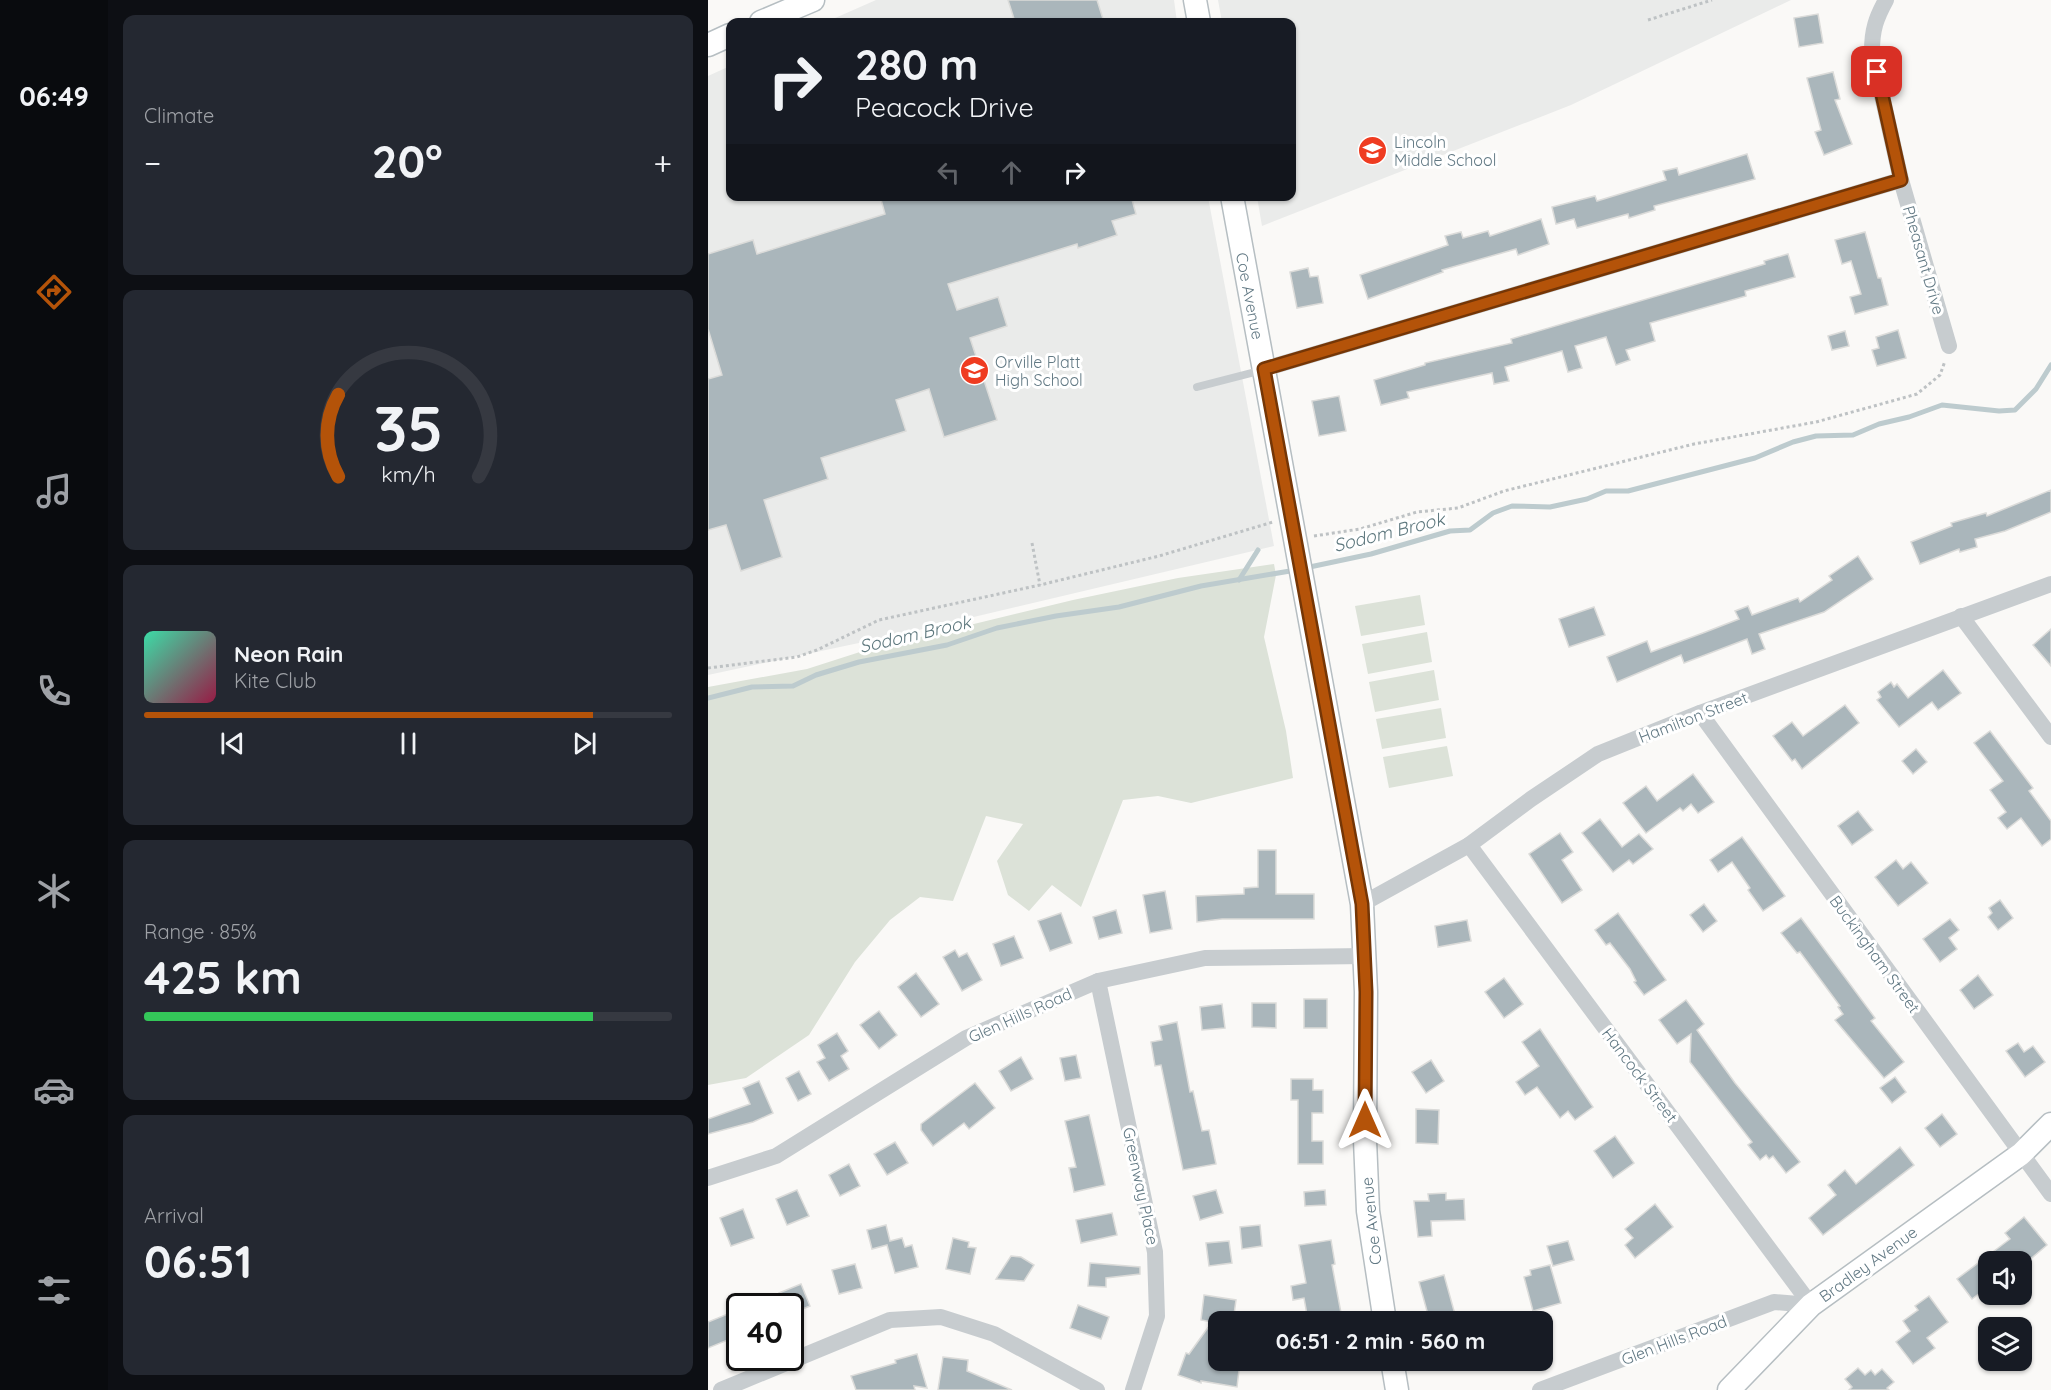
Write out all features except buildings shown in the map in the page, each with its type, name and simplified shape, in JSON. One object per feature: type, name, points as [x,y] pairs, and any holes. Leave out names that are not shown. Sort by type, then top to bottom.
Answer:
[{"type":"street","points":[[770,18],[813,0]]},
{"type":"street","points":[[1195,0],[1198,18]]},
{"type":"street","name":"Pheasant Drive","points":[[1886,0],[1876,17],[1872,33],[1872,51],[1901,180],[1949,346]]},
{"type":"street","points":[[708,45],[726,37]]},
{"type":"street","points":[[1264,369],[1901,180]]},
{"type":"street","name":"Coe Avenue","points":[[1233,201],[1264,369],[1305,543],[1305,589],[1362,904],[1365,956],[1365,1140],[1368,1211],[1383,1311]]},
{"type":"street","name":"Hamilton Street","points":[[1362,904],[1469,845],[1531,799],[1598,754],[1701,713],[2051,584]]},
{"type":"street","points":[[1961,616],[2051,737]]},
{"type":"street","name":"Buckingham Street","points":[[1701,713],[2051,1194]]},
{"type":"street","name":"Hancock Street","points":[[1469,845],[1811,1305]]},
{"type":"street","name":"Glen Hills Road","points":[[708,1178],[776,1156],[966,1038],[1098,981],[1205,958],[1365,956]]},
{"type":"street","name":"Greenway Place","points":[[1098,981],[1155,1252],[1157,1316],[1133,1390]]},
{"type":"street","name":"Bradley Avenue","points":[[2021,1154],[2051,1124]]},
{"type":"street","name":"Bradley Avenue","points":[[1729,1390],[1811,1305],[2021,1154],[2051,1139]]},
{"type":"street","name":"Glen Hills Road","points":[[1540,1390],[1774,1302],[1811,1305]]},
{"type":"street","points":[[721,1390],[890,1320],[941,1317],[994,1334],[1097,1390]]},
{"type":"street","points":[[1394,1371],[1397,1390]]},
{"type":"lane","points":[[1197,387],[1264,369]]},
{"type":"path","points":[[1648,20],[1712,0]]},
{"type":"path","points":[[1305,543],[1417,512],[1458,508],[1504,491],[1595,468],[1694,444],[1816,422],[1917,394],[1940,375],[1949,346]]},
{"type":"path","points":[[708,668],[797,657],[879,620],[1040,585],[1180,550],[1273,522]]},
{"type":"path","points":[[1032,543],[1040,585]]},
{"type":"shaded area","points":[[876,0],[1174,0],[1176,18],[835,18]]},
{"type":"shaded area","name":"Lincoln Middle School","points":[[1218,0],[1791,0],[1571,105],[1262,226],[1258,201],[1296,201],[1296,18],[1221,18]]},
{"type":"shaded area","name":"Orville Platt High School","points":[[726,68],[726,201],[1209,201],[1274,546],[906,633],[708,675],[708,76]]},
{"type":"shaded area","points":[[1274,564],[1276,575],[1264,637],[1286,731],[1293,778],[1191,803],[1158,796],[1123,800],[1081,907],[1052,885],[1029,911],[1008,895],[997,861],[1023,824],[986,816],[953,901],[920,897],[890,920],[855,962],[809,1035],[746,1078],[708,1085],[708,687],[807,669],[863,651],[1073,600],[1178,578]]},
{"type":"shaded area","points":[[1420,595],[1425,625],[1361,636],[1355,606]]},
{"type":"shaded area","points":[[1427,632],[1432,662],[1368,674],[1362,644]]},
{"type":"shaded area","points":[[1434,670],[1439,700],[1375,712],[1369,682]]},
{"type":"shaded area","points":[[1441,708],[1446,738],[1382,749],[1376,719]]},
{"type":"shaded area","points":[[1447,746],[1453,776],[1389,788],[1383,757]]},
{"type":"waterway","name":"Sodom Brook","points":[[1305,568],[1371,554],[1450,531],[1470,530],[1493,513],[1512,506],[1550,507],[1587,499],[1606,491],[1628,491],[1755,458],[1793,442],[1816,436],[1853,435],[1879,424],[1909,417],[1942,405],[1999,411],[2015,410],[2036,389],[2051,365]]},
{"type":"waterway","points":[[1239,580],[1258,550]]},
{"type":"waterway","name":"Sodom Brook","points":[[708,698],[752,687],[793,686],[816,675],[859,662],[947,645],[997,628],[1056,616],[1119,607],[1201,586],[1296,570]]},
{"type":"place","name":"Lincoln Middle School","points":[[1373,151]]},
{"type":"place","name":"Orville Platt High School","points":[[974,371]]},
{"type":"route","points":[[1365,1120],[1366,992],[1362,904],[1264,369],[1901,180],[1877,72]]}]
